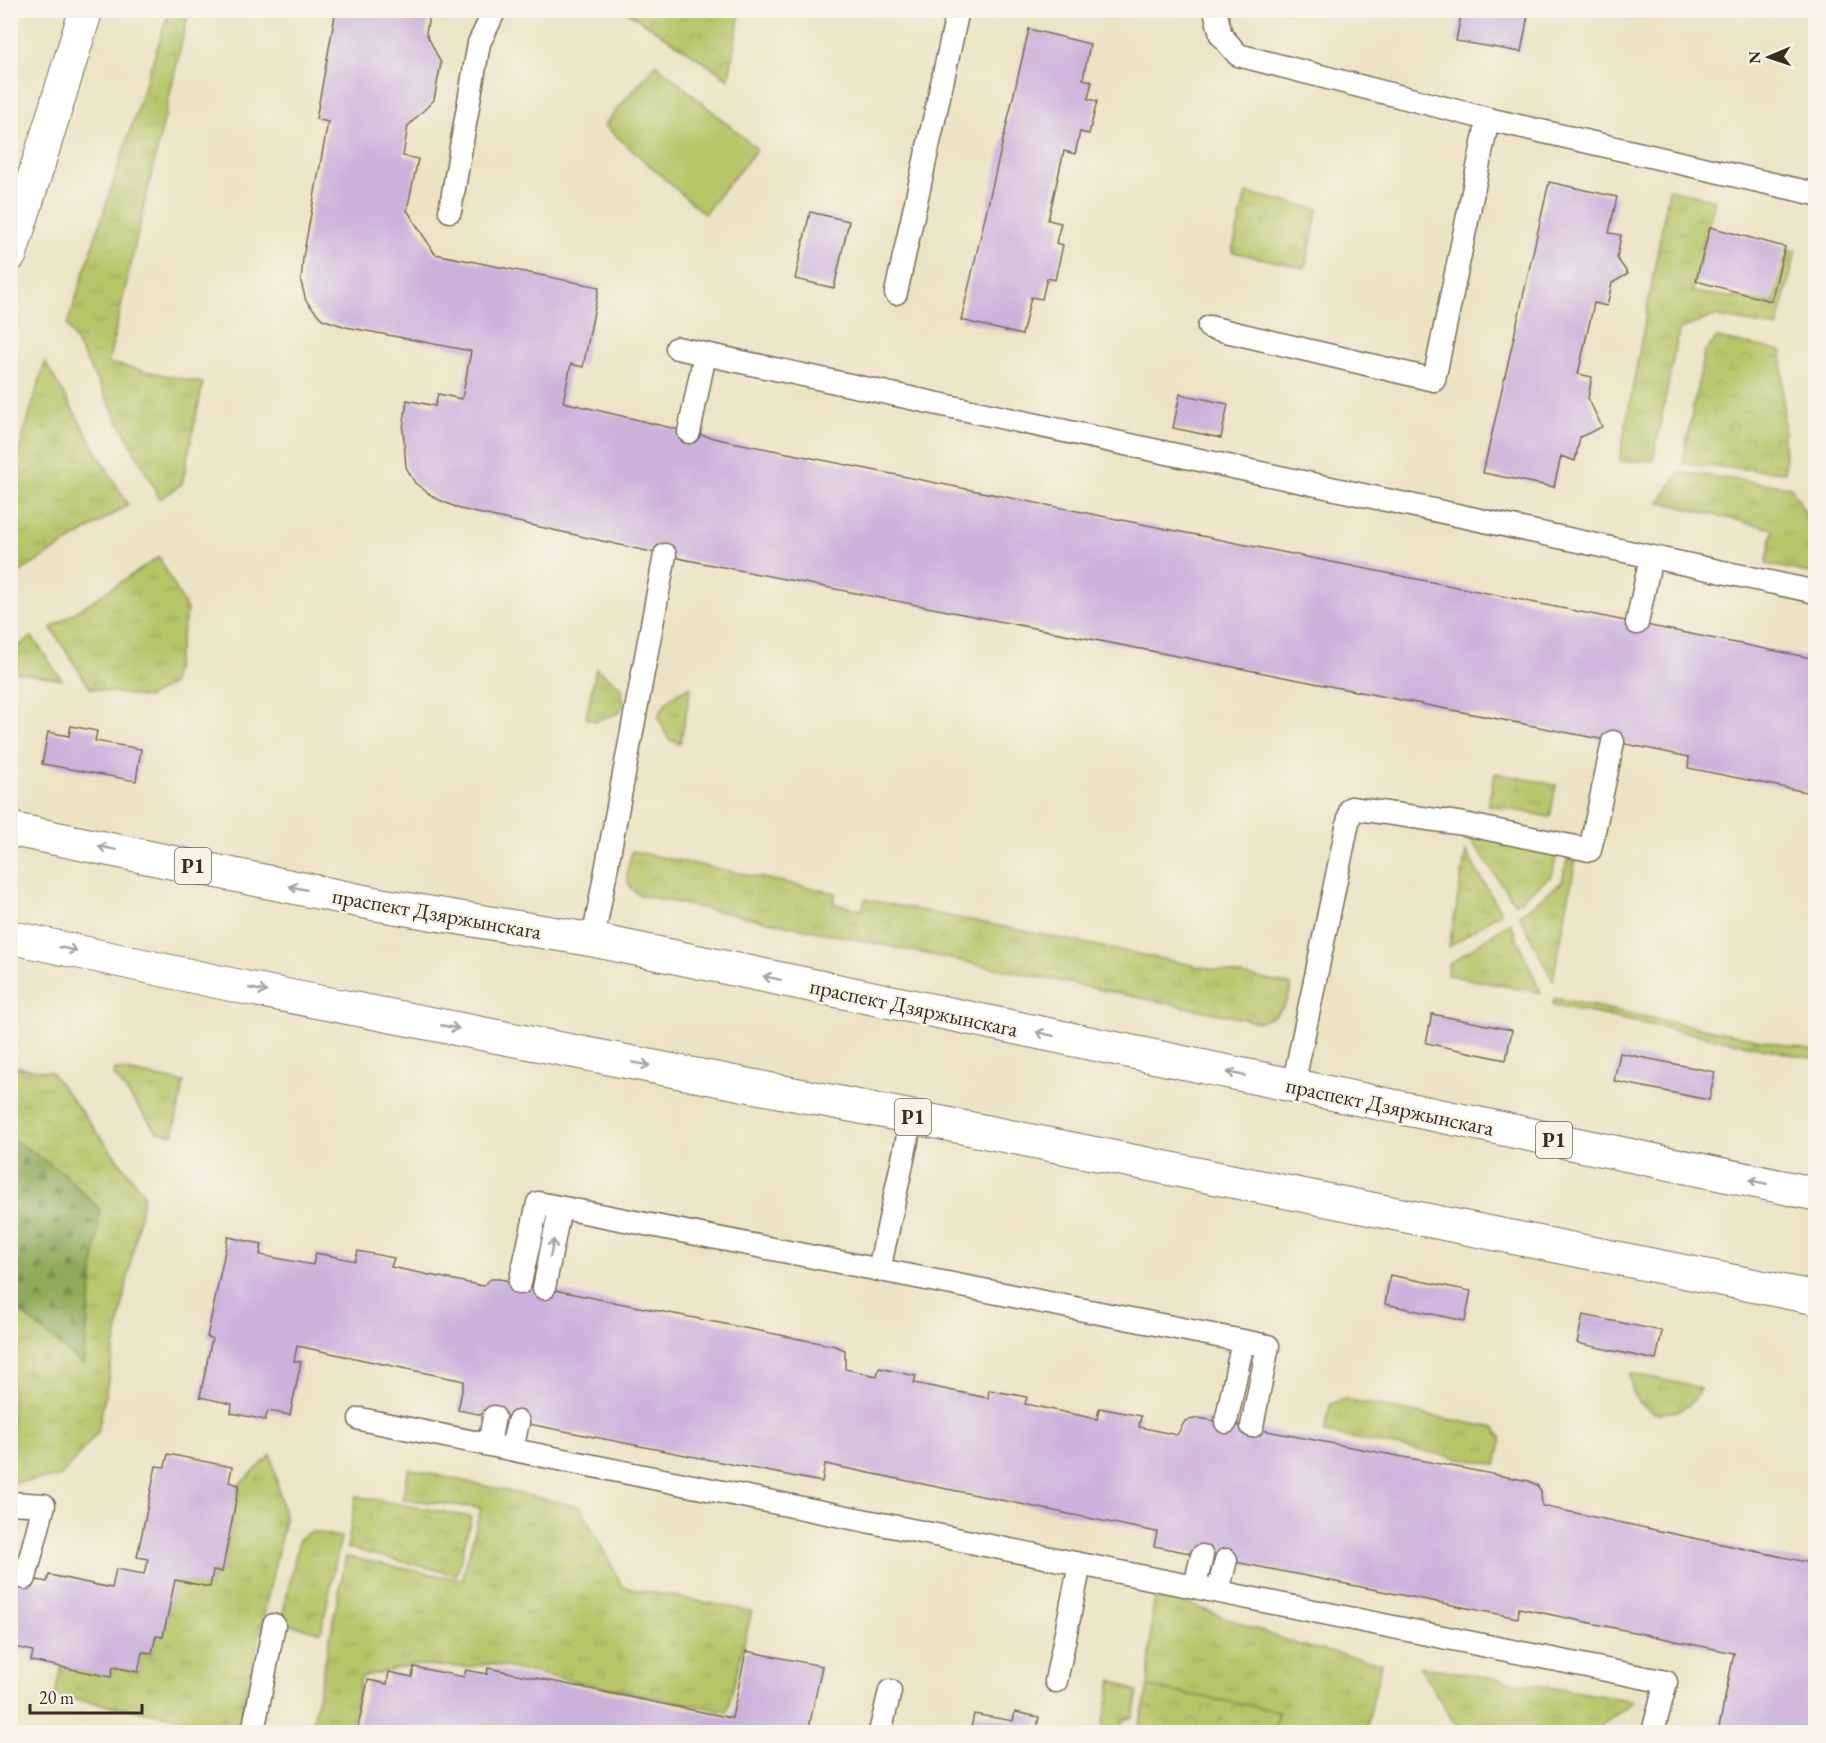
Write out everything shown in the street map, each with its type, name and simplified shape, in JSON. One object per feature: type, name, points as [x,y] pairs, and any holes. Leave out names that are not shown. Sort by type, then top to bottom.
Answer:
[{"type":"main road","points":[[10,255],[86,10]]},
{"type":"main road","name":"праспект Дзяржынскага","points":[[10,829],[376,904],[593,940],[1815,1194]]},
{"type":"main road","name":"Р1","points":[[10,937],[247,988],[912,1117],[1815,1298]]},
{"type":"lane","points":[[450,211],[479,43],[495,10]]},
{"type":"lane","points":[[896,292],[958,10]]},
{"type":"lane","points":[[1215,10],[1221,35],[1238,55],[1488,119],[1815,194]]},
{"type":"lane","points":[[1209,327],[1434,380],[1488,119]]},
{"type":"lane","points":[[677,348],[1815,592]]},
{"type":"lane","points":[[689,432],[705,354]]},
{"type":"lane","points":[[593,940],[665,555]]},
{"type":"lane","points":[[1637,623],[1651,557]]},
{"type":"lane","points":[[1293,1086],[1352,808],[1464,824],[1590,850],[1613,742]]},
{"type":"lane","points":[[879,1270],[912,1117]]},
{"type":"lane","points":[[520,1283],[538,1203],[1268,1346],[1252,1426]]},
{"type":"lane","points":[[544,1288],[561,1208]]},
{"type":"lane","points":[[1226,1422],[1243,1341]]},
{"type":"lane","points":[[489,1444],[494,1417]]},
{"type":"lane","points":[[360,1419],[1080,1564],[1195,1585],[1666,1682],[1653,1732]]},
{"type":"lane","points":[[512,1449],[518,1422]]},
{"type":"lane","points":[[10,1503],[44,1505],[25,1578]]},
{"type":"lane","points":[[1195,1585],[1202,1556]]},
{"type":"lane","points":[[1218,1591],[1226,1560]]},
{"type":"lane","points":[[1056,1681],[1080,1564]]},
{"type":"lane","points":[[253,1732],[274,1625]]},
{"type":"lane","points":[[880,1732],[890,1691]]},
{"type":"green space","points":[[169,11],[189,11],[108,363],[203,383],[182,484],[160,499],[67,325]]},
{"type":"green space","points":[[626,11],[740,11],[729,79]]},
{"type":"green space","points":[[656,64],[757,149],[704,214],[604,125]]},
{"type":"green space","points":[[1669,189],[1715,200],[1692,292],[1773,303],[1788,249],[1796,251],[1777,328],[1714,316],[1679,330],[1653,460],[1619,462]]},
{"type":"green space","points":[[1246,193],[1318,209],[1305,268],[1232,252]]},
{"type":"green space","points":[[1717,338],[1782,351],[1785,472],[1682,464],[1704,353]]},
{"type":"green space","points":[[45,362],[128,505],[12,577],[11,477]]},
{"type":"green space","points":[[1679,472],[1791,487],[1815,532],[1815,574],[1766,564],[1773,529],[1660,502]]},
{"type":"green space","points":[[159,557],[187,610],[172,684],[147,698],[90,688],[51,628]]},
{"type":"green space","points":[[32,637],[62,680],[11,671],[11,651]]},
{"type":"green space","points":[[596,668],[622,688],[624,704],[619,713],[596,721],[586,718]]},
{"type":"green space","points":[[691,687],[680,744],[669,740],[658,717],[671,698]]},
{"type":"green space","points":[[1495,773],[1556,785],[1550,817],[1488,805]]},
{"type":"green space","points":[[1471,831],[1558,849],[1552,875],[1515,904],[1469,837]]},
{"type":"green space","points":[[1569,850],[1577,853],[1553,981],[1519,915],[1562,882]]},
{"type":"green space","points":[[632,851],[836,893],[833,903],[862,910],[865,899],[1292,985],[1288,999],[1277,1014],[1258,1022],[639,895],[633,891],[627,876]]},
{"type":"green space","points":[[1466,852],[1501,912],[1449,947]]},
{"type":"green space","points":[[1510,922],[1541,993],[1447,975],[1448,965]]},
{"type":"green space","points":[[1554,998],[1815,1051],[1815,1059],[1553,1005]]},
{"type":"green space","points":[[10,1066],[51,1072],[144,1194],[98,1432],[60,1477],[12,1483]]},
{"type":"green space","points":[[115,1069],[184,1082],[173,1135],[156,1131],[114,1075]]},
{"type":"green space","points":[[10,1137],[62,1172],[100,1209],[83,1365],[11,1304]]},
{"type":"green space","points":[[1630,1373],[1701,1388],[1693,1401],[1683,1409],[1655,1413],[1639,1402],[1631,1386]]},
{"type":"green space","points":[[1344,1399],[1495,1428],[1502,1438],[1496,1465],[1324,1433],[1331,1404]]},
{"type":"green space","points":[[271,1455],[285,1519],[238,1732],[189,1732],[191,1720],[55,1696],[61,1667],[111,1676],[113,1667],[138,1672],[142,1652],[152,1653],[156,1636],[163,1637],[175,1580],[210,1587],[213,1570],[222,1572],[239,1485]]},
{"type":"green space","points":[[409,1469],[580,1507],[623,1587],[752,1611],[727,1712],[490,1664],[466,1667],[412,1665],[361,1677],[350,1732],[311,1732],[346,1557],[462,1580],[481,1508],[402,1499]]},
{"type":"green space","points":[[356,1496],[471,1517],[457,1575],[347,1548]]},
{"type":"green space","points":[[307,1533],[341,1537],[321,1632],[281,1623],[299,1540]]},
{"type":"green space","points":[[1156,1592],[1299,1645],[1381,1663],[1366,1732],[1274,1732],[1278,1711],[1148,1687],[1152,1615]]},
{"type":"green space","points":[[1419,1666],[1634,1701],[1593,1732],[1460,1732]]},
{"type":"green space","points":[[1112,1680],[1138,1692],[1133,1717],[1122,1721],[1120,1732],[1101,1732]]},
{"type":"green space","points":[[1148,1687],[1279,1711],[1274,1732],[1138,1732]]},
{"type":"building","points":[[336,10],[430,10],[426,33],[441,63],[434,100],[408,126],[403,156],[418,159],[407,210],[435,254],[599,287],[583,367],[571,364],[563,402],[722,440],[1816,659],[1816,794],[1688,768],[1689,757],[687,560],[460,509],[435,498],[415,483],[406,467],[403,429],[407,400],[435,406],[438,394],[462,399],[471,351],[346,327],[322,319],[306,301],[301,282],[303,257],[328,122],[316,119]]},
{"type":"building","points":[[1411,10],[1439,10],[1438,17]]},
{"type":"building","points":[[1462,10],[1529,10],[1521,52],[1456,41]]},
{"type":"building","points":[[1029,29],[1090,44],[1083,79],[1092,81],[1088,99],[1097,101],[1089,134],[1080,132],[1075,154],[1064,151],[1048,220],[1061,223],[1056,243],[1063,245],[1055,280],[1047,278],[1042,299],[1031,297],[1022,335],[961,320]]},
{"type":"building","points":[[1549,182],[1617,197],[1609,233],[1621,235],[1617,258],[1628,274],[1612,283],[1607,306],[1594,303],[1578,374],[1592,377],[1588,398],[1602,427],[1580,437],[1575,461],[1561,456],[1554,487],[1483,473]]},
{"type":"building","points":[[810,212],[849,221],[834,288],[795,279]]},
{"type":"building","points":[[1710,227],[1785,247],[1771,301],[1696,281]]},
{"type":"building","points":[[1180,394],[1228,404],[1221,438],[1173,428]]},
{"type":"building","points":[[71,726],[97,731],[95,741],[141,749],[136,781],[42,764],[48,732],[69,736]]},
{"type":"building","points":[[1432,1014],[1512,1030],[1506,1060],[1426,1043]]},
{"type":"building","points":[[1620,1053],[1715,1072],[1709,1100],[1614,1081]]},
{"type":"building","points":[[228,1237],[262,1244],[260,1255],[313,1265],[316,1253],[355,1261],[358,1251],[394,1258],[391,1267],[483,1286],[491,1279],[499,1279],[835,1346],[845,1350],[845,1369],[877,1376],[879,1368],[916,1376],[914,1383],[988,1398],[989,1390],[1027,1397],[1025,1404],[1097,1419],[1099,1408],[1141,1416],[1139,1427],[1177,1435],[1185,1421],[1199,1418],[1529,1481],[1537,1485],[1541,1491],[1542,1506],[1816,1564],[1816,1732],[1718,1732],[1734,1653],[1519,1608],[1518,1618],[1154,1546],[1157,1532],[825,1464],[822,1482],[458,1410],[464,1381],[297,1346],[294,1361],[301,1362],[290,1415],[268,1411],[265,1420],[231,1413],[232,1404],[200,1397],[212,1338],[207,1337]]},
{"type":"building","points":[[1390,1275],[1471,1291],[1465,1321],[1385,1304]]},
{"type":"building","points":[[1583,1315],[1662,1331],[1656,1360],[1577,1343]]},
{"type":"building","points":[[168,1454],[232,1467],[229,1482],[239,1485],[222,1572],[213,1570],[210,1587],[175,1580],[163,1637],[156,1636],[152,1653],[142,1652],[138,1672],[113,1667],[111,1677],[31,1661],[33,1651],[10,1646],[10,1568],[16,1569],[20,1577],[47,1582],[49,1575],[112,1588],[116,1569],[144,1574],[148,1559],[137,1557],[156,1466],[165,1467]]},
{"type":"building","points":[[746,1651],[822,1666],[808,1732],[357,1732],[368,1680],[387,1684],[389,1672],[412,1677],[414,1667],[464,1677],[466,1670],[487,1674],[488,1668],[732,1718]]},
{"type":"building","points":[[1015,1712],[1039,1717],[1036,1732],[970,1732],[974,1714],[1013,1721]]}]
